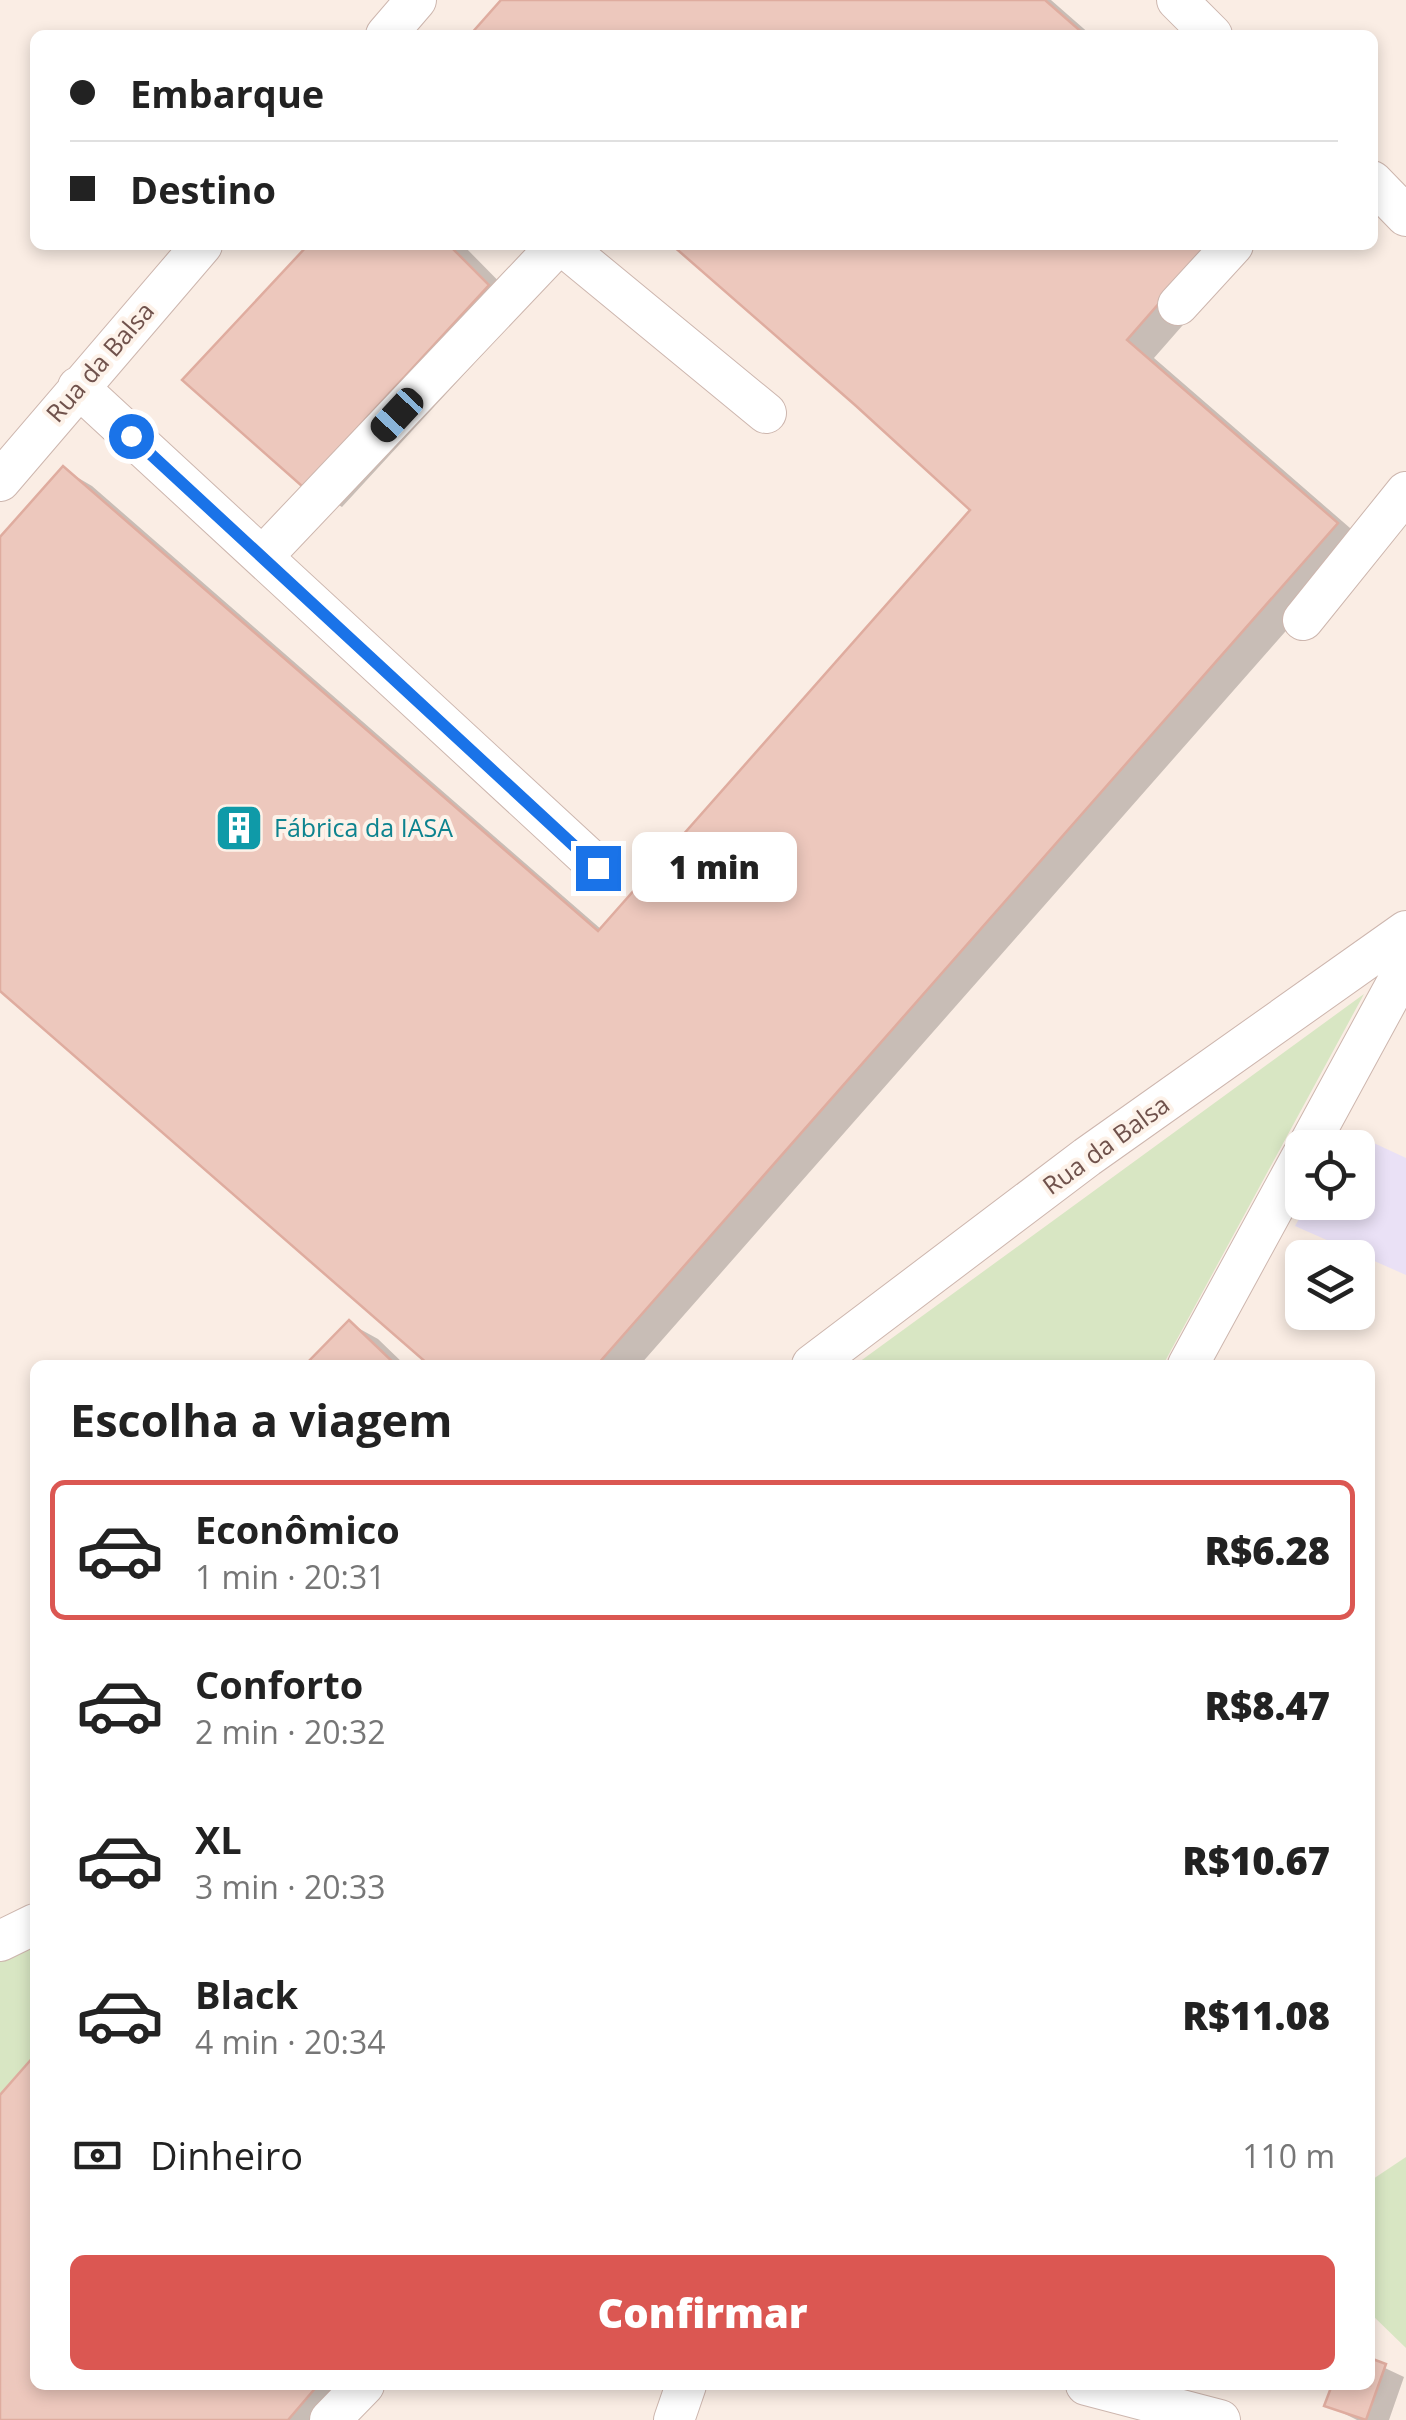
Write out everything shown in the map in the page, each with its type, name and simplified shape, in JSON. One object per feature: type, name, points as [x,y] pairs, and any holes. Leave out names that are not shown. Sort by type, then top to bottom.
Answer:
[{"type":"street","points":[[390,30],[416,0]]},
{"type":"street","points":[[1178,0],[1207,30]]},
{"type":"street","points":[[1378,187],[1406,216]]},
{"type":"street","name":"Rua da Balsa","points":[[0,481],[198,250]]},
{"type":"street","points":[[263,556],[555,250]]},
{"type":"street","points":[[566,250],[766,414]]},
{"type":"street","points":[[1178,306],[1228,250]]},
{"type":"street","points":[[78,387],[598,868]]},
{"type":"street","points":[[1303,620],[1406,492]]},
{"type":"street","name":"Rua da Balsa","points":[[819,1360],[1087,1158],[1406,931]]},
{"type":"street","points":[[1317,1130],[1406,966]]},
{"type":"street","points":[[1191,1360],[1285,1187]]},
{"type":"street","points":[[0,1941],[30,1926]]},
{"type":"street","points":[[330,2420],[359,2390]]},
{"type":"street","points":[[674,2420],[684,2390]]},
{"type":"street","points":[[1105,2390],[1220,2420]]},
{"type":"shaded area","points":[[1375,1144],[1406,1158],[1406,1275],[1375,1261],[1375,1240],[1327,1240],[1295,1226],[1298,1220],[1375,1220]]},
{"type":"green space","points":[[1364,994],[1290,1130],[1285,1130],[1285,1140],[1166,1360],[862,1360]]},
{"type":"green space","points":[[30,1946],[30,2061],[0,2095],[0,1956]]},
{"type":"green space","points":[[1406,2157],[1406,2348],[1375,2318],[1375,2178]]},
{"type":"building","points":[[501,0],[1045,0],[1079,30],[474,30]]},
{"type":"building","points":[[303,250],[454,250],[489,285],[303,487],[182,380]]},
{"type":"building","name":"Fábrica da IASA","points":[[678,250],[1206,250],[1127,340],[1338,523],[601,1360],[423,1360],[0,991],[0,537],[63,466],[598,931],[970,510]]},
{"type":"building","points":[[349,1320],[391,1360],[310,1360]]},
{"type":"building","points":[[30,2061],[30,2390],[314,2390],[288,2420],[0,2420],[0,2095]]},
{"type":"building","points":[[1375,2360],[1386,2364],[1366,2420],[1324,2406],[1330,2390],[1375,2390]]},
{"type":"place","name":"Fábrica da IASA","points":[[239,828]]},
{"type":"route","points":[[131,436],[598,868]]}]
